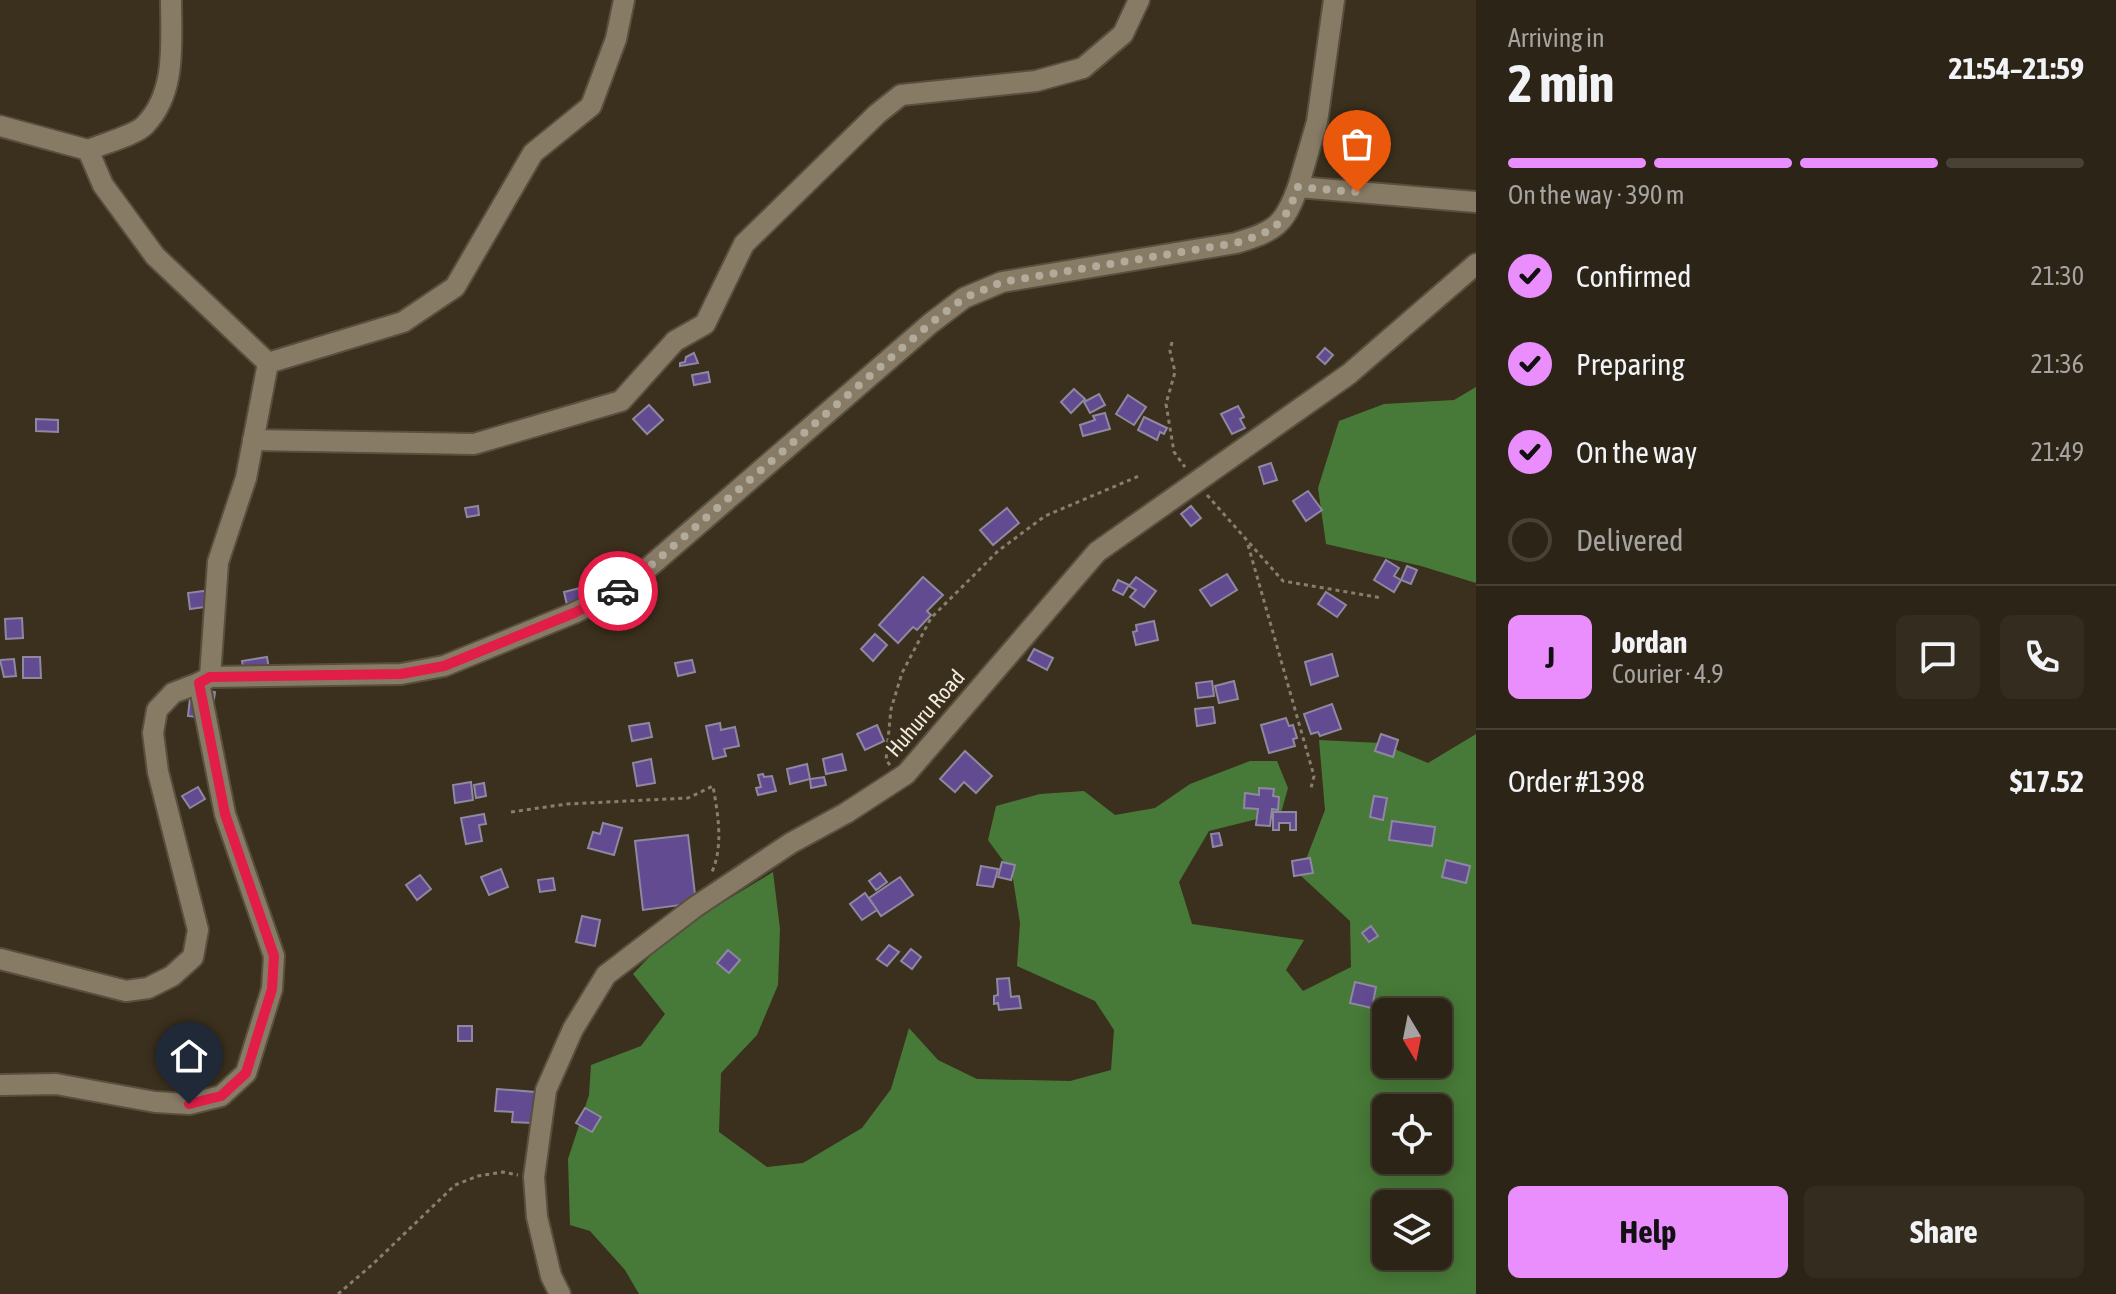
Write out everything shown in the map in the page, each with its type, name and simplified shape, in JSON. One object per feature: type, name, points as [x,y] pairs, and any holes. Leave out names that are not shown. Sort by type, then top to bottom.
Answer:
[{"type":"street","points":[[0,126],[88,150],[144,127],[166,94],[171,59],[171,0]]},
{"type":"street","points":[[268,363],[403,322],[455,287],[533,153],[591,106],[616,39],[624,0]]},
{"type":"street","points":[[253,440],[474,444],[621,401],[675,341],[705,324],[744,244],[877,114],[901,95],[1036,81],[1083,68],[1123,34],[1139,0]]},
{"type":"street","points":[[0,959],[126,991],[148,988],[172,976],[193,957],[198,930],[158,772],[153,733],[157,710],[173,693],[204,680],[415,671],[444,666],[574,613],[626,587],[931,323],[964,298],[1002,282],[1236,243],[1262,235],[1288,216],[1298,187],[1317,122],[1334,0]]},
{"type":"street","points":[[88,150],[103,185],[155,256],[268,363]]},
{"type":"street","points":[[1298,187],[1476,202]]},
{"type":"street","name":"Huhuru Road","points":[[560,1294],[551,1276],[537,1217],[534,1177],[546,1090],[573,1029],[606,975],[695,907],[791,843],[846,813],[906,774],[1097,552],[1349,374],[1476,264]]},
{"type":"street","points":[[0,1085],[56,1084],[155,1102],[189,1104],[221,1096],[246,1073],[272,989],[274,956],[225,814],[204,680],[218,562],[246,478],[268,363]]},
{"type":"path","points":[[1172,342],[1170,351],[1175,372],[1166,404],[1169,427],[1174,452],[1196,482],[1283,581],[1382,598]]},
{"type":"path","points":[[898,779],[886,760],[891,709],[902,673],[931,618],[998,551],[1045,516],[1139,476]]},
{"type":"path","points":[[1247,541],[1314,776],[1311,788]]},
{"type":"path","points":[[511,812],[567,804],[688,798],[713,786],[719,820],[718,861],[695,907]]},
{"type":"path","points":[[338,1294],[455,1185],[478,1176],[503,1172],[534,1177]]},
{"type":"green space","points":[[1476,387],[1476,583],[1421,566],[1326,544],[1318,488],[1339,421],[1384,404],[1454,400]]},
{"type":"green space","points":[[1476,734],[1476,1294],[639,1294],[625,1270],[590,1231],[570,1225],[568,1159],[589,1095],[591,1065],[641,1046],[665,1014],[633,974],[672,933],[773,872],[780,929],[778,985],[757,1035],[721,1073],[719,1132],[767,1167],[803,1163],[862,1128],[891,1089],[909,1028],[938,1060],[977,1079],[1070,1081],[1111,1070],[1114,1030],[1095,1001],[1017,966],[1020,923],[1012,873],[988,840],[996,806],[1040,794],[1084,791],[1115,815],[1155,808],[1190,784],[1250,761],[1277,761],[1288,788],[1281,813],[1209,831],[1179,882],[1192,924],[1304,940],[1286,970],[1303,991],[1351,967],[1350,921],[1300,875],[1325,810],[1319,740],[1380,743],[1428,763]]},
{"type":"building","points":[[1325,348],[1333,355],[1325,364],[1317,357]]},
{"type":"building","points":[[694,353],[698,363],[680,366],[686,357]]},
{"type":"building","points":[[708,372],[710,382],[694,385],[692,375]]},
{"type":"building","points":[[1074,389],[1085,399],[1071,413],[1061,402]]},
{"type":"building","points":[[1099,394],[1105,405],[1090,413],[1084,402]]},
{"type":"building","points":[[1128,395],[1146,407],[1134,425],[1116,414]]},
{"type":"building","points":[[649,405],[663,420],[647,434],[633,419]]},
{"type":"building","points":[[1238,406],[1245,428],[1232,434],[1221,414]]},
{"type":"building","points":[[1105,413],[1110,429],[1083,436],[1080,425],[1095,420],[1093,416]]},
{"type":"building","points":[[1144,417],[1167,428],[1164,434],[1160,432],[1157,440],[1138,430]]},
{"type":"building","points":[[36,419],[58,420],[58,432],[36,431]]},
{"type":"building","points":[[1271,463],[1277,480],[1264,484],[1259,467]]},
{"type":"building","points":[[1308,491],[1322,510],[1306,521],[1293,501]]},
{"type":"building","points":[[478,506],[479,515],[467,517],[465,508]]},
{"type":"building","points":[[1191,506],[1201,518],[1191,526],[1181,514]]},
{"type":"building","points":[[1007,508],[1019,523],[993,545],[980,530]]},
{"type":"building","points":[[1386,560],[1399,568],[1394,576],[1401,580],[1394,592],[1374,580]]},
{"type":"building","points":[[1407,566],[1417,570],[1411,584],[1401,580]]},
{"type":"building","points":[[1227,574],[1237,590],[1211,606],[1200,590]]},
{"type":"building","points":[[923,577],[943,595],[927,611],[931,615],[917,630],[913,627],[898,643],[879,625]]},
{"type":"building","points":[[1136,577],[1156,591],[1144,607],[1130,597],[1136,590],[1129,586]]},
{"type":"building","points":[[1118,580],[1129,585],[1123,595],[1113,590]]},
{"type":"building","points":[[584,587],[587,600],[567,605],[564,592]]},
{"type":"building","points":[[211,590],[212,606],[190,609],[188,593]]},
{"type":"building","points":[[1326,592],[1346,605],[1337,617],[1318,604]]},
{"type":"building","points":[[22,618],[23,638],[6,639],[5,619]]},
{"type":"building","points":[[1154,621],[1158,640],[1136,645],[1133,632],[1137,631],[1136,625]]},
{"type":"building","points":[[875,634],[887,645],[873,661],[861,649]]},
{"type":"building","points":[[1034,649],[1053,658],[1047,670],[1028,660]]},
{"type":"building","points":[[1332,654],[1338,676],[1311,685],[1305,662]]},
{"type":"building","points":[[23,657],[40,657],[41,678],[23,678]]},
{"type":"building","points":[[267,657],[271,681],[246,685],[242,661]]},
{"type":"building","points":[[14,659],[16,676],[4,677],[0,660]]},
{"type":"building","points":[[692,660],[695,672],[678,676],[675,663]]},
{"type":"building","points":[[1212,681],[1214,696],[1198,698],[1196,683]]},
{"type":"building","points":[[1234,681],[1238,699],[1219,703],[1215,686]]},
{"type":"building","points":[[191,689],[215,692],[211,719],[188,716]]},
{"type":"building","points":[[1332,704],[1341,729],[1320,736],[1318,732],[1311,734],[1304,714]]},
{"type":"building","points":[[1213,707],[1215,723],[1197,726],[1195,709]]},
{"type":"building","points":[[1286,718],[1289,726],[1293,725],[1297,738],[1293,739],[1295,746],[1269,753],[1261,725]]},
{"type":"building","points":[[649,723],[652,737],[632,741],[629,726]]},
{"type":"building","points":[[720,723],[721,730],[735,727],[739,746],[724,749],[726,756],[713,759],[706,726]]},
{"type":"building","points":[[877,725],[884,741],[865,750],[857,734]]},
{"type":"building","points":[[1381,734],[1398,740],[1393,757],[1375,751]]},
{"type":"building","points":[[965,751],[992,776],[976,793],[964,782],[955,792],[940,779]]},
{"type":"building","points":[[842,754],[846,770],[826,774],[823,759]]},
{"type":"building","points":[[651,759],[655,783],[637,786],[633,763]]},
{"type":"building","points":[[807,764],[810,779],[790,784],[787,769]]},
{"type":"building","points":[[763,774],[764,777],[772,776],[776,791],[758,795],[756,788],[761,787],[758,775]]},
{"type":"building","points":[[824,777],[826,785],[811,788],[810,779]]},
{"type":"building","points":[[471,782],[473,800],[455,803],[453,785]]},
{"type":"building","points":[[484,783],[486,796],[476,798],[474,785]]},
{"type":"building","points":[[198,787],[205,799],[190,808],[182,796]]},
{"type":"building","points":[[1259,788],[1274,789],[1273,796],[1279,797],[1278,810],[1272,809],[1270,826],[1256,825],[1258,809],[1244,808],[1245,793],[1259,795]]},
{"type":"building","points":[[1374,796],[1387,798],[1383,820],[1370,817]]},
{"type":"building","points":[[1273,812],[1296,812],[1296,830],[1290,830],[1290,823],[1279,823],[1279,830],[1273,830]]},
{"type":"building","points":[[484,814],[486,824],[479,825],[482,841],[466,844],[461,818]]},
{"type":"building","points":[[1392,821],[1435,827],[1432,846],[1389,840]]},
{"type":"building","points":[[603,823],[622,828],[614,855],[588,848],[593,832],[600,834]]},
{"type":"building","points":[[1219,833],[1222,845],[1213,847],[1211,834]]},
{"type":"building","points":[[688,835],[696,903],[643,910],[635,841]]},
{"type":"building","points":[[1310,858],[1313,873],[1294,876],[1292,861]]},
{"type":"building","points":[[1446,860],[1470,866],[1466,883],[1442,877]]},
{"type":"building","points":[[1002,862],[1015,865],[1011,880],[998,877]]},
{"type":"building","points":[[981,866],[998,869],[993,887],[977,885]]},
{"type":"building","points":[[501,869],[508,887],[489,895],[481,877]]},
{"type":"building","points":[[880,873],[887,882],[876,890],[869,881]]},
{"type":"building","points":[[420,875],[431,889],[417,900],[406,885]]},
{"type":"building","points":[[900,877],[913,895],[881,916],[869,898]]},
{"type":"building","points":[[553,878],[555,890],[540,892],[538,880]]},
{"type":"building","points":[[865,893],[877,910],[862,920],[850,904]]},
{"type":"building","points":[[582,916],[600,920],[595,946],[576,942]]},
{"type":"building","points":[[1371,926],[1378,936],[1369,942],[1362,933]]},
{"type":"building","points":[[889,945],[899,952],[887,966],[877,959]]},
{"type":"building","points":[[911,949],[921,957],[912,969],[901,961]]},
{"type":"building","points":[[728,950],[740,960],[729,973],[717,963]]},
{"type":"building","points":[[1009,978],[1011,997],[1019,996],[1021,1008],[999,1010],[998,1003],[994,1004],[994,996],[998,995],[997,979]]},
{"type":"building","points":[[1355,982],[1376,987],[1372,1008],[1350,1003]]},
{"type":"building","points":[[458,1026],[472,1026],[472,1041],[458,1041]]},
{"type":"building","points":[[497,1089],[535,1092],[532,1123],[512,1122],[513,1112],[495,1111]]},
{"type":"building","points":[[585,1108],[601,1117],[592,1132],[576,1123]]},
{"type":"way so far","points":[[618,591],[964,298],[1002,282],[1236,243],[1262,235],[1288,216],[1298,187],[1357,192]]},
{"type":"route","points":[[189,1104],[221,1096],[246,1073],[272,989],[274,956],[225,814],[199,683],[210,677],[401,674],[444,666],[574,613],[618,591]]}]
